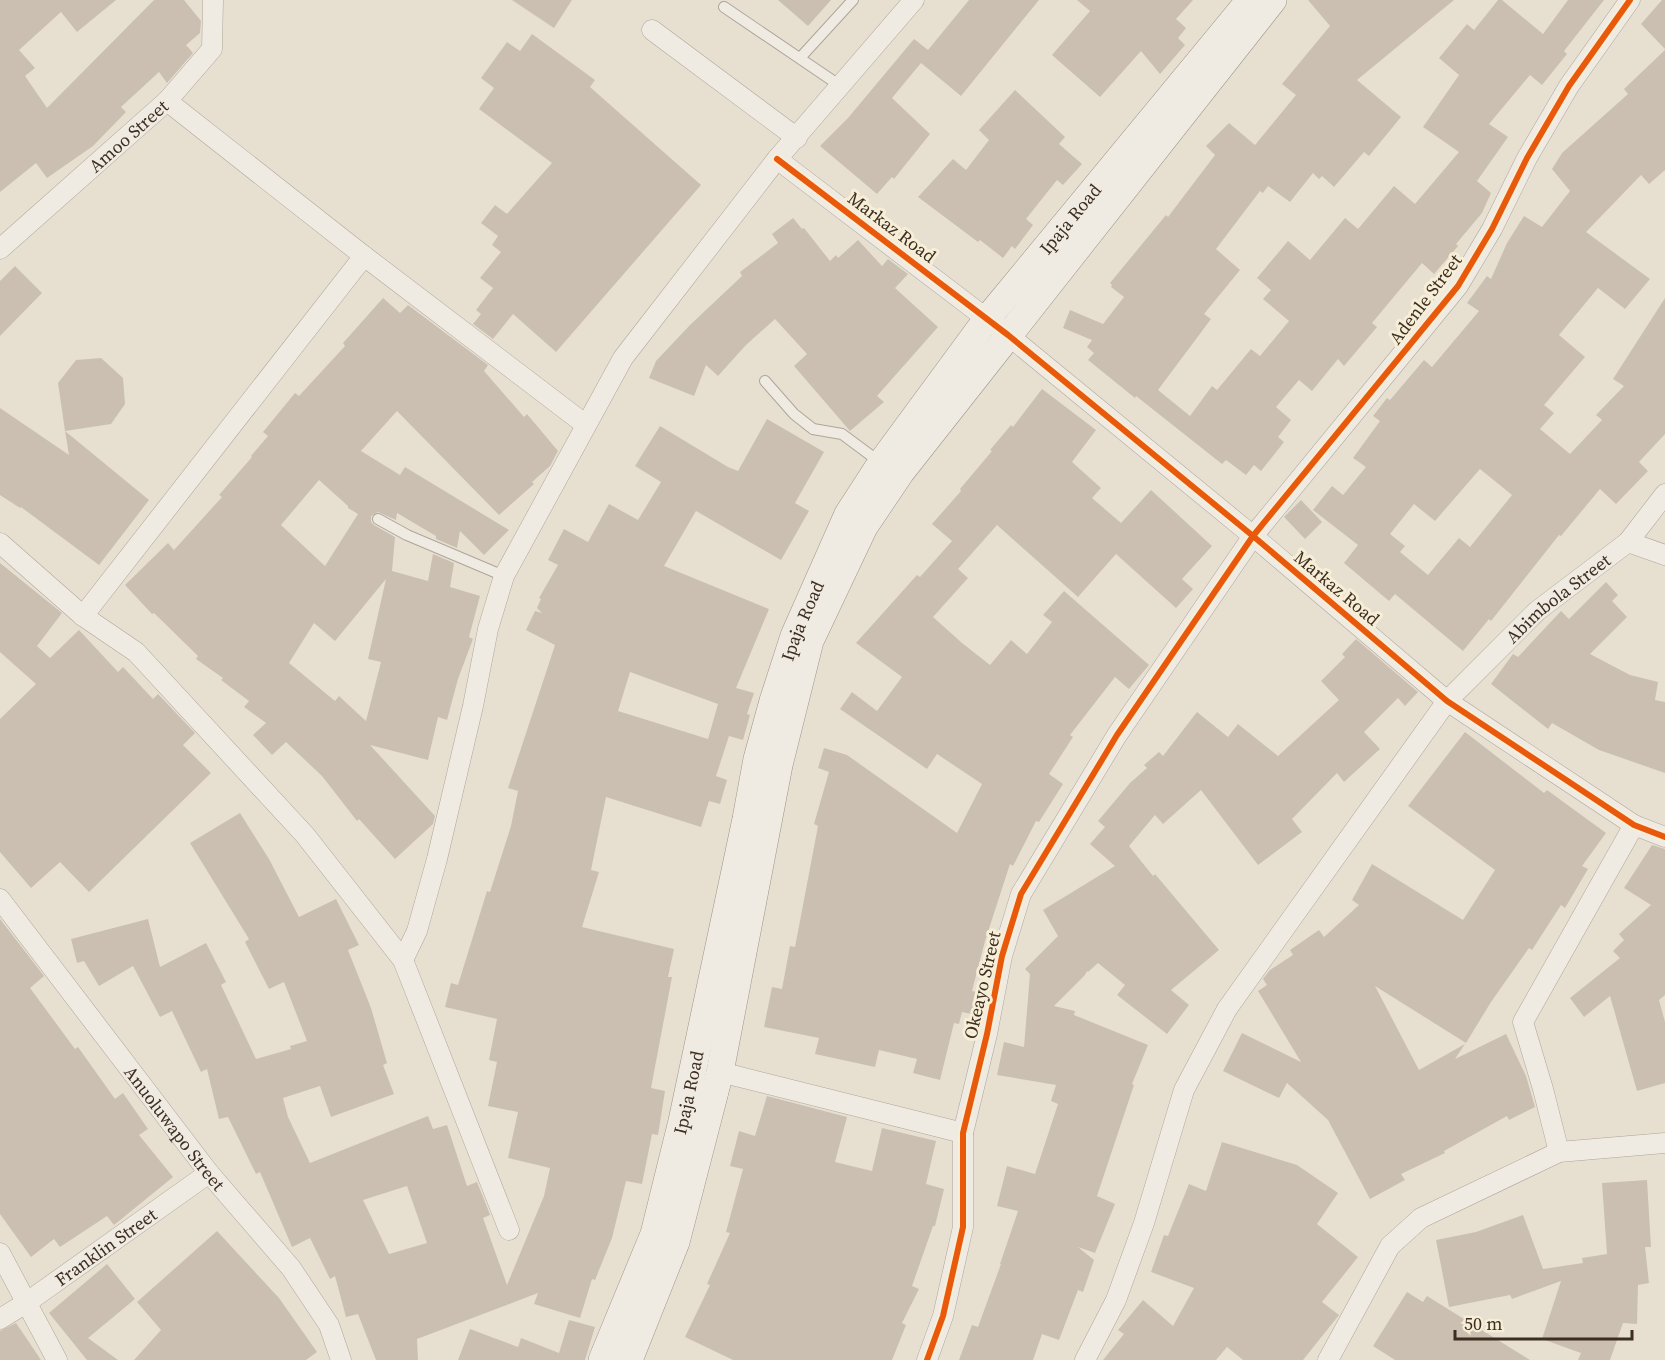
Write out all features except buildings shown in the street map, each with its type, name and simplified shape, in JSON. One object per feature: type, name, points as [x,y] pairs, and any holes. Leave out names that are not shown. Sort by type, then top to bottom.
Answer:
[{"type":"main road","name":"Ipaja Road","points":[[602,1360],[654,1234],[682,1121],[757,759],[848,514],[881,463],[1272,0]]},
{"type":"main road","name":"Ipaja Road","points":[[629,1360],[676,1242],[720,1072],[802,639],[864,526],[998,327],[1242,3]]},
{"type":"street","name":"Amoo Street","points":[[0,249],[167,101],[212,49],[213,0]]},
{"type":"street","points":[[403,960],[417,931],[437,859],[488,629],[504,576],[623,358],[777,159],[914,0]]},
{"type":"street","name":"Adenle Street","points":[[1253,536],[1458,286],[1492,229],[1527,158],[1569,86],[1630,0]]},
{"type":"street","points":[[652,30],[797,138]]},
{"type":"street","points":[[167,101],[364,256],[586,425]]},
{"type":"street","name":"Markaz Road","points":[[777,159],[998,327],[1253,536],[1447,701],[1634,825],[1665,837]]},
{"type":"street","points":[[83,616],[364,256]]},
{"type":"street","name":"Abimbola Street","points":[[1084,1360],[1116,1300],[1144,1223],[1184,1090],[1227,1010],[1447,701],[1537,611],[1628,542],[1665,494]]},
{"type":"street","name":"Okeayo Street","points":[[927,1360],[943,1316],[963,1227],[963,1133],[987,1034],[1002,956],[1020,894],[1117,735],[1253,536]]},
{"type":"street","points":[[1628,542],[1665,555]]},
{"type":"street","points":[[0,543],[83,616],[136,652],[305,835],[403,960],[509,1230]]},
{"type":"street","points":[[1559,1152],[1541,1080],[1523,1022],[1634,825]]},
{"type":"street","name":"Anuoluwapo Street","points":[[0,899],[209,1173],[291,1269],[329,1325],[341,1360]]},
{"type":"street","points":[[720,1072],[963,1133]]},
{"type":"street","points":[[1328,1360],[1390,1246],[1421,1218],[1559,1152],[1665,1143]]},
{"type":"street","name":"Franklin Street","points":[[0,1318],[26,1303],[209,1173]]},
{"type":"street","points":[[0,1252],[53,1353]]},
{"type":"lane","points":[[800,57],[853,0]]},
{"type":"lane","points":[[724,7],[840,85]]},
{"type":"lane","points":[[765,381],[794,414],[813,429],[842,434],[881,463]]},
{"type":"lane","points":[[378,519],[407,535],[504,576]]},
{"type":"cycle path","points":[[927,1360],[943,1316],[963,1227],[963,1133],[987,1034],[1002,956],[1021,894],[1117,735],[1253,536],[1458,286],[1492,229],[1527,158],[1569,86],[1630,0]]},
{"type":"cycle path","points":[[777,159],[1008,335],[1253,536],[1447,701],[1634,825],[1665,837]]}]
